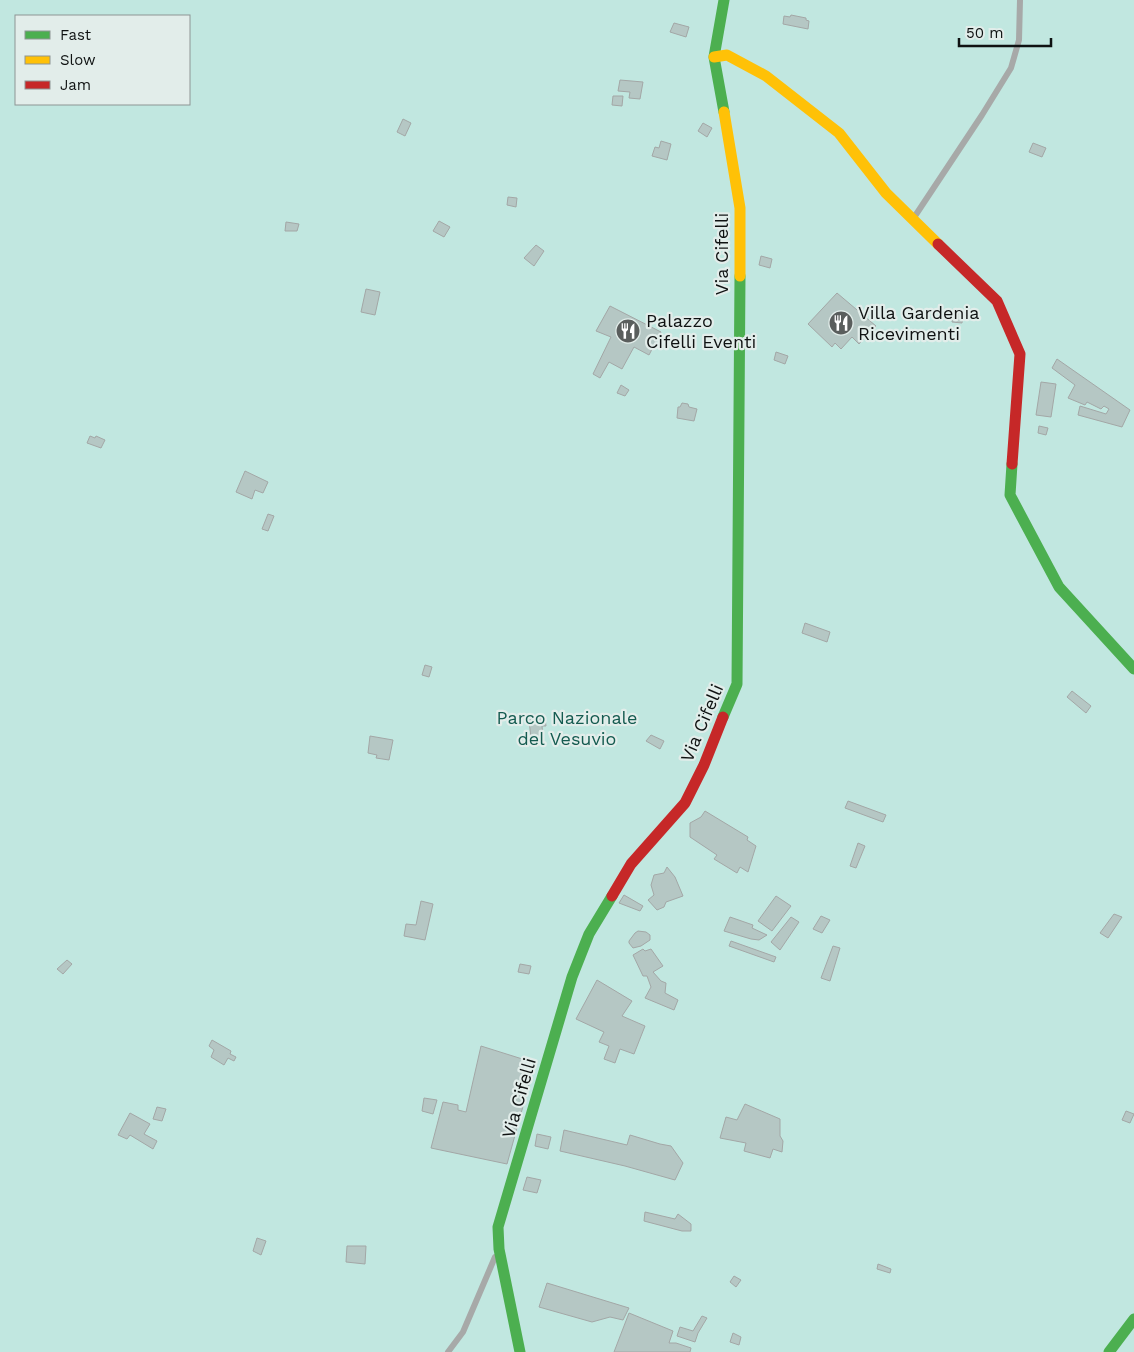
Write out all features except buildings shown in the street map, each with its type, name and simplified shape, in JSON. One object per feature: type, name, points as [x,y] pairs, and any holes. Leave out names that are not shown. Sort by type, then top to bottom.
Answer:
[{"type":"street","name":"Via Cifelli","points":[[520,1352],[499,1248],[498,1227],[572,977],[589,934],[631,864],[685,803],[704,765],[737,684],[740,208],[714,57],[724,0]]},
{"type":"street","points":[[714,57],[727,55],[766,76],[839,133],[886,193],[997,301],[1020,354],[1010,495],[1059,587],[1134,670]]},
{"type":"street","points":[[1108,1352],[1134,1320]]},
{"type":"lane","points":[[912,220],[1011,68],[1019,40],[1020,0]]},
{"type":"lane","points":[[448,1352],[463,1332],[499,1248]]},
{"type":"green space","name":"Parco Nazionale del Vesuvio","points":[[0,0],[1134,0],[1134,1352],[0,1352]]},
{"type":"traffic: fast","points":[[724,0],[714,57],[724,112]]},
{"type":"traffic: fast","points":[[723,717],[737,684],[740,276]]},
{"type":"traffic: fast","points":[[1012,464],[1010,495],[1059,587],[1134,669]]},
{"type":"traffic: fast","points":[[520,1352],[499,1249],[498,1227],[572,977],[589,934],[612,896]]},
{"type":"traffic: fast","points":[[1109,1352],[1134,1319]]},
{"type":"traffic: slow","points":[[714,57],[727,55],[766,76],[839,133],[886,193],[938,244]]},
{"type":"traffic: slow","points":[[724,112],[740,208],[740,276]]},
{"type":"traffic: jam","points":[[938,244],[997,301],[1020,354],[1012,464]]},
{"type":"traffic: jam","points":[[612,896],[631,864],[685,803],[704,765],[723,717]]},
{"type":"place","name":"Villa Gardenia Ricevimenti","points":[[841,323]]},
{"type":"place","name":"Palazzo Cifelli Eventi","points":[[628,331]]}]
